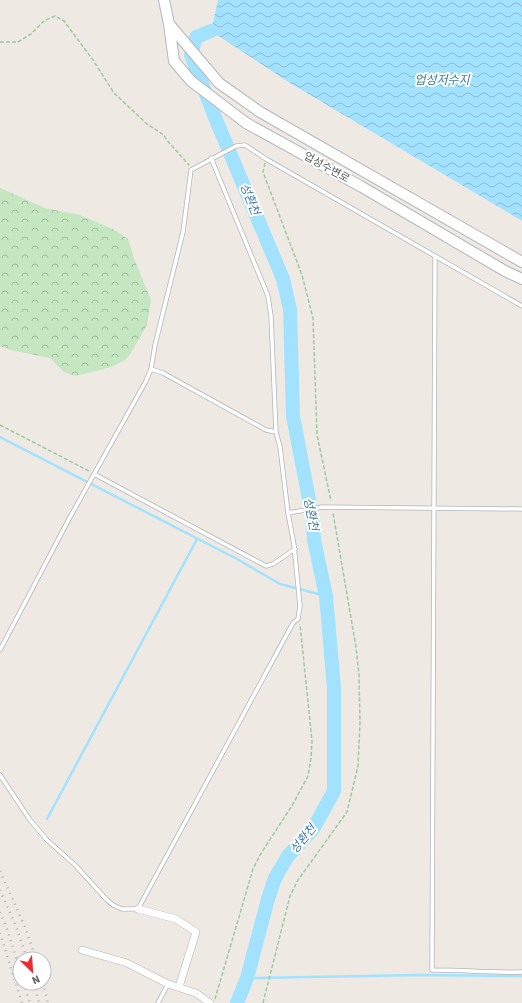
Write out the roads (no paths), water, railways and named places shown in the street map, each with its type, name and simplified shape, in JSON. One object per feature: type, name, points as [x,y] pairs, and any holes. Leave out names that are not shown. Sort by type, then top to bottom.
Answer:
[{"type":"main road","name":"업성수변로","points":[[164,0],[174,61],[191,81],[246,123],[362,187],[505,271],[522,279]]},
{"type":"main road","name":"업성수변로","points":[[169,24],[219,83],[260,112],[522,262]]},
{"type":"street","points":[[138,909],[176,919],[196,932],[179,988]]},
{"type":"street","points":[[82,950],[127,963],[168,984],[196,993],[210,1003]]},
{"type":"lane","points":[[0,650],[94,474],[146,381],[151,369],[155,345],[183,232],[191,170],[236,146],[245,145],[266,160],[522,306]]},
{"type":"lane","points":[[0,775],[30,820],[47,840],[75,865],[107,900],[113,905],[122,909],[138,909],[293,623],[298,619],[300,606],[295,549],[288,514],[280,447],[276,432],[272,323],[268,296],[211,158]]},
{"type":"lane","points":[[435,256],[432,970],[461,970],[499,973],[522,972]]},
{"type":"lane","points":[[151,369],[163,373],[266,430],[276,432]]},
{"type":"lane","points":[[94,474],[266,566],[273,564],[295,549]]},
{"type":"lane","points":[[288,514],[322,508],[522,509]]},
{"type":"lane","points":[[158,1003],[168,984]]},
{"type":"water","name":"업성저수지","points":[[218,0],[522,0],[522,221],[290,83],[211,31]]},
{"type":"waterway","name":"성환천","points":[[211,31],[196,37],[191,55],[214,115],[283,279],[290,309],[293,416],[313,520],[314,540],[326,596],[334,688],[334,791],[313,829],[288,856],[275,878],[247,978],[237,1003]]},
{"type":"waterway","points":[[0,437],[237,559],[280,584],[326,596]]},
{"type":"waterway","points":[[47,819],[197,539]]},
{"type":"waterway","points":[[247,978],[421,975],[522,976]]},
{"type":"railway","points":[[0,871],[25,927],[33,951]]},
{"type":"railway","points":[[0,890],[17,929],[24,951]]},
{"type":"railway","points":[[0,912],[14,951]]},
{"type":"railway","points":[[0,933],[22,1003]]},
{"type":"railway","points":[[26,991],[30,1003]]},
{"type":"railway","points":[[36,991],[39,1003]]},
{"type":"railway","points":[[45,991],[48,1003]]}]
